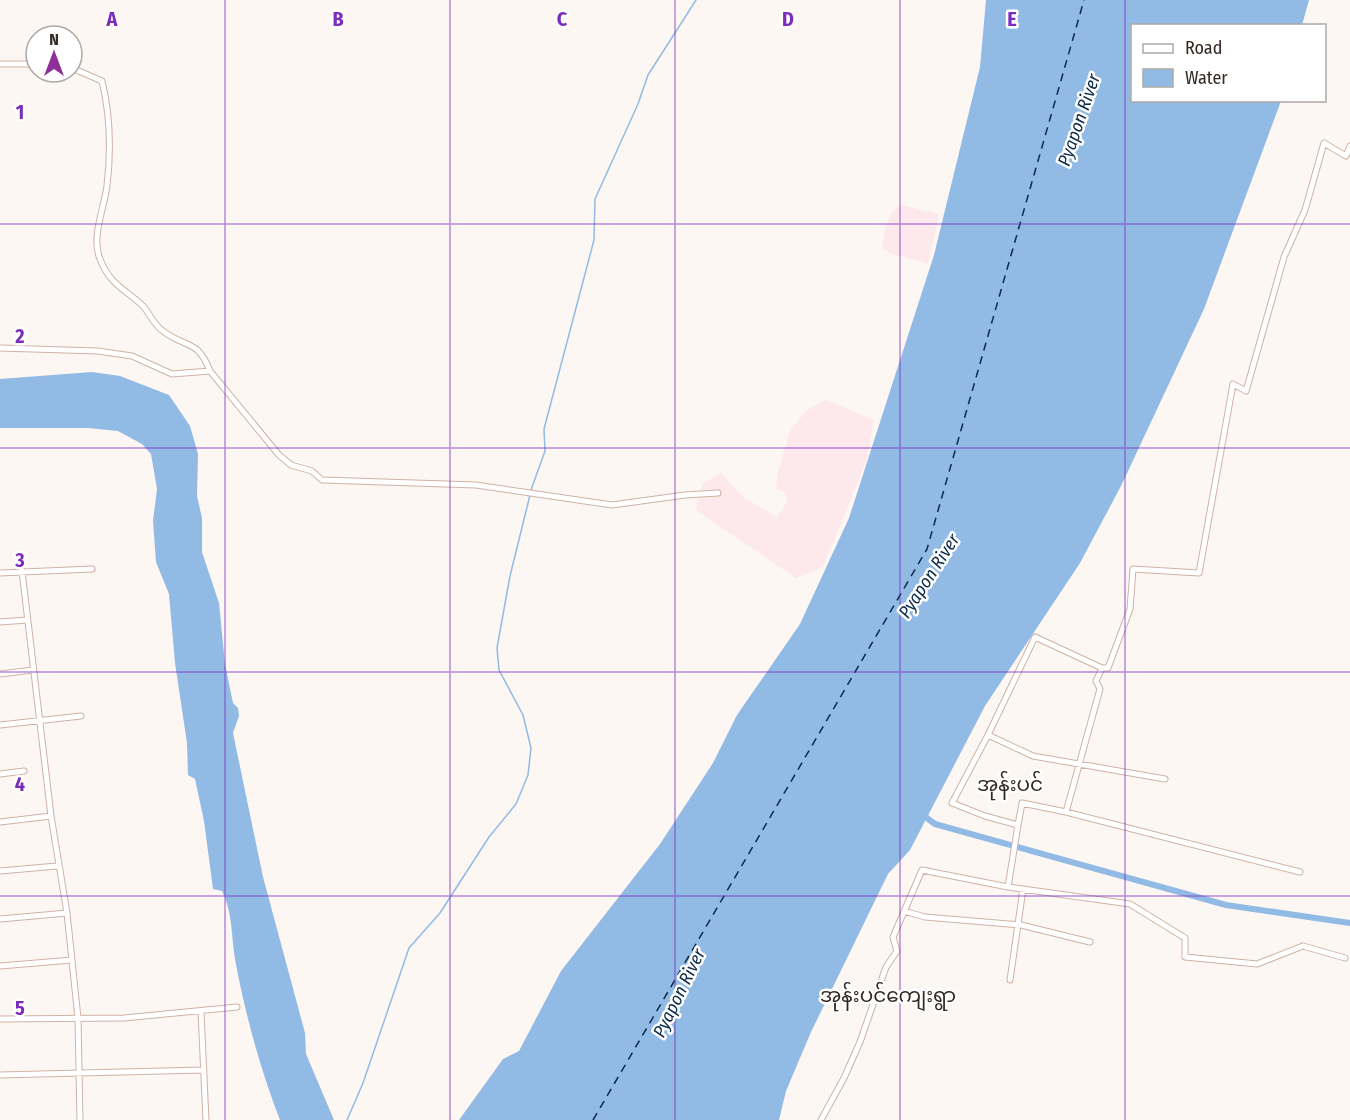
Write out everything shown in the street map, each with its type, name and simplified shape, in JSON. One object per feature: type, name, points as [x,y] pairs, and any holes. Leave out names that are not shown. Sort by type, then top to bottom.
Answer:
[{"type":"street","points":[[0,64],[24,64]]},
{"type":"street","points":[[84,73],[102,81],[106,98],[108,174],[99,229],[99,257],[119,289],[142,305],[162,331],[197,348],[204,356],[210,371],[279,456],[291,465],[312,471],[319,479],[476,485],[612,505],[718,493]]},
{"type":"street","points":[[1017,825],[985,816],[952,802],[988,735],[1035,637],[1102,668],[1108,668],[1130,609],[1133,569],[1199,573],[1233,384],[1246,391],[1284,257],[1305,210],[1324,143],[1346,156],[1350,146]]},
{"type":"street","points":[[0,348],[98,351],[132,356],[172,374],[210,371]]},
{"type":"street","points":[[0,573],[92,569]]},
{"type":"street","points":[[22,571],[57,866],[67,913],[72,960],[78,1018],[80,1120]]},
{"type":"street","points":[[0,622],[27,620]]},
{"type":"street","points":[[1066,812],[1100,689],[1096,681],[1102,668]]},
{"type":"street","points":[[0,674],[33,670]]},
{"type":"street","points":[[0,725],[81,716]]},
{"type":"street","points":[[988,735],[1033,756],[1165,779]]},
{"type":"street","points":[[0,774],[24,771]]},
{"type":"street","points":[[1008,887],[1022,803],[1066,812],[1300,872]]},
{"type":"street","points":[[0,822],[51,816]]},
{"type":"street","points":[[0,871],[57,866]]},
{"type":"street","points":[[820,1120],[844,1078],[860,1042],[886,967],[897,951],[893,937],[922,870],[1008,887],[1130,904],[1185,938],[1185,957],[1257,964],[1303,946],[1345,958]]},
{"type":"street","points":[[1010,980],[1023,889]]},
{"type":"street","points":[[904,911],[925,917],[1019,925],[1090,942]]},
{"type":"street","points":[[0,919],[67,913]]},
{"type":"street","points":[[0,966],[72,960]]},
{"type":"street","points":[[0,1019],[124,1018],[237,1007]]},
{"type":"street","points":[[201,1012],[206,1120]]},
{"type":"street","points":[[0,1075],[203,1070]]},
{"type":"shaded area","points":[[901,205],[939,214],[928,263],[891,254],[882,247],[885,228],[892,212]]},
{"type":"shaded area","points":[[826,400],[874,420],[867,459],[823,567],[796,578],[696,510],[702,484],[721,473],[743,497],[777,517],[787,502],[785,493],[776,488],[778,472],[790,431],[807,410]]},
{"type":"water","name":"Pyapon River","points":[[986,0],[1309,0],[1302,24],[1131,24],[1131,102],[1281,102],[1204,309],[1121,486],[1080,563],[985,706],[910,850],[888,874],[811,1032],[786,1091],[779,1120],[459,1120],[503,1059],[519,1051],[561,971],[660,844],[713,763],[737,715],[800,624],[849,518],[934,255],[980,67]]},
{"type":"water","points":[[92,372],[120,376],[169,395],[190,426],[198,454],[197,496],[202,518],[202,552],[219,603],[225,664],[233,703],[238,708],[239,716],[233,733],[263,877],[305,1033],[306,1054],[334,1120],[280,1120],[254,1041],[243,1000],[226,899],[222,891],[213,889],[204,821],[195,779],[188,775],[187,743],[175,663],[169,594],[156,562],[153,521],[157,489],[151,454],[142,444],[118,431],[88,428],[0,428],[0,379]]},
{"type":"waterway","points":[[531,490],[545,451],[544,429],[594,240],[595,199],[638,104],[648,75],[696,0]]},
{"type":"waterway","points":[[347,1120],[363,1083],[409,948],[440,913],[489,837],[516,804],[528,775],[531,748],[523,715],[499,670],[497,648],[510,576],[530,495]]},
{"type":"waterway","points":[[920,813],[935,824],[1226,905],[1350,923]]},
{"type":"ferry route","points":[[593,1120],[927,549],[1084,0]]},
{"type":"district","name":"အုန်းပင်","points":[[1010,784]]},
{"type":"district","name":"အုန်းပင်ကျေးရွာ","points":[[888,995]]}]
